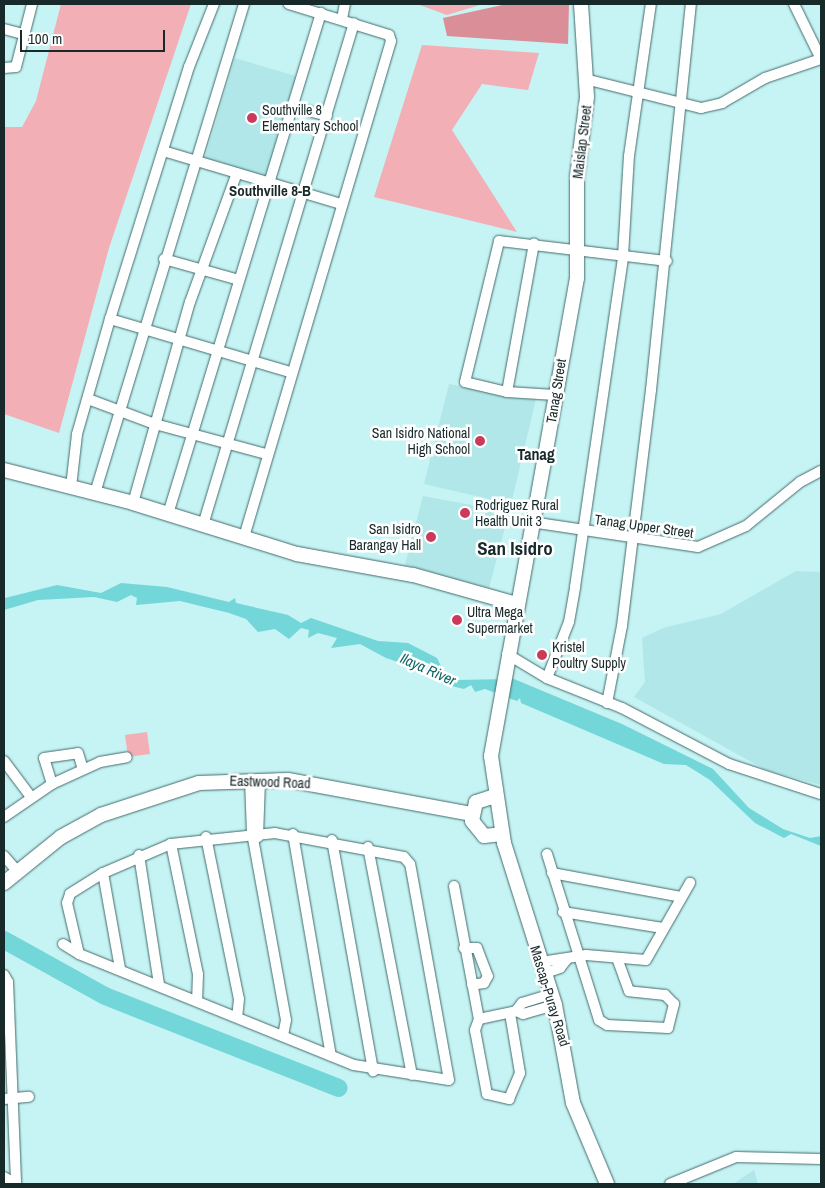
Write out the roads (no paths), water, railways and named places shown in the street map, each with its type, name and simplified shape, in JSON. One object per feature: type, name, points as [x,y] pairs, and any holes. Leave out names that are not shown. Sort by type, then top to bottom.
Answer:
[{"type":"main road","name":"Maislap Street","points":[[580,251],[576,192],[587,97],[581,4]]},
{"type":"main road","name":"Tanag Street","points":[[496,796],[491,756],[496,713],[580,251]]},
{"type":"main road","points":[[4,470],[133,503],[320,560],[413,575],[516,604]]},
{"type":"main road","name":"Eastwood Road","points":[[8,877],[61,837],[125,804],[174,788],[255,779],[315,783],[471,814]]},
{"type":"main road","points":[[496,796],[476,802],[471,814],[478,833],[502,834]]},
{"type":"main road","name":"Mascap-Puray Road","points":[[496,796],[502,834],[553,999],[573,1103],[607,1184]]},
{"type":"street","points":[[4,68],[16,67],[32,4]]},
{"type":"street","points":[[71,487],[77,434],[110,319],[163,151],[214,4]]},
{"type":"street","points":[[95,493],[194,160],[244,4]]},
{"type":"street","points":[[244,536],[290,372],[391,41],[389,35],[305,6],[289,4]]},
{"type":"street","points":[[342,19],[345,4]]},
{"type":"street","points":[[547,678],[569,622],[623,256],[636,94],[652,4]]},
{"type":"street","points":[[607,704],[632,539],[667,261],[679,105],[691,4]]},
{"type":"street","points":[[585,79],[679,105],[702,108],[722,103],[765,78],[821,59],[794,4]]},
{"type":"street","points":[[168,514],[321,12]]},
{"type":"street","points":[[204,525],[305,195],[354,24]]},
{"type":"street","points":[[4,29],[24,34]]},
{"type":"street","points":[[292,107],[327,116]]},
{"type":"street","points":[[163,151],[305,195],[341,204]]},
{"type":"street","points":[[133,503],[179,339],[237,174]]},
{"type":"street","points":[[555,395],[507,392],[468,384],[464,378],[496,244],[504,240],[667,261]]},
{"type":"street","points":[[507,392],[534,243]]},
{"type":"street","points":[[164,259],[239,280]]},
{"type":"street","points":[[110,319],[290,372]]},
{"type":"street","points":[[88,399],[155,424],[266,454]]},
{"type":"street","name":"Tanag Upper Street","points":[[531,522],[690,548],[710,544],[746,526],[800,482],[821,471]]},
{"type":"street","points":[[506,660],[607,704],[729,764],[821,794]]},
{"type":"street","points":[[52,784],[44,758],[78,752],[83,769]]},
{"type":"street","points":[[5,813],[52,784],[83,769],[126,757]]},
{"type":"street","points":[[4,761],[31,797]]},
{"type":"street","points":[[255,779],[256,835],[286,1020],[283,1036]]},
{"type":"street","points":[[293,834],[331,1056]]},
{"type":"street","points":[[63,944],[79,954],[120,968],[331,1056],[373,1071],[449,1080],[410,864],[404,857],[368,847],[293,834],[206,837],[172,844],[139,855],[103,873],[68,898],[79,954]]},
{"type":"street","points":[[206,837],[239,999],[236,1017]]},
{"type":"street","points":[[332,840],[373,1071]]},
{"type":"street","points":[[172,844],[198,974],[197,1001]]},
{"type":"street","points":[[368,847],[412,1075]]},
{"type":"street","points":[[548,854],[563,912],[572,958],[602,1024],[668,1028],[674,1004],[665,995],[629,991],[617,958]]},
{"type":"street","points":[[139,855],[159,984]]},
{"type":"street","points":[[4,856],[8,877]]},
{"type":"street","points":[[103,873],[120,968]]},
{"type":"street","points":[[552,873],[680,897]]},
{"type":"street","points":[[543,967],[572,958],[646,960],[680,897],[690,883]]},
{"type":"street","points":[[454,886],[479,1021],[475,1030],[487,1094],[494,1098],[512,1099],[520,1073],[513,1012]]},
{"type":"street","points":[[563,912],[663,928]]},
{"type":"street","points":[[464,948],[477,948],[488,976],[484,983],[472,985]]},
{"type":"street","points":[[4,976],[8,982],[8,1098],[16,1184],[4,1177]]},
{"type":"street","points":[[479,1021],[513,1012],[522,1003],[553,999]]},
{"type":"street","points":[[8,1098],[29,1097]]},
{"type":"street","points":[[670,1184],[736,1156],[821,1159]]},
{"type":"water","name":"Ilaya River","points":[[121,583],[167,587],[229,602],[235,598],[236,603],[288,615],[301,623],[311,618],[378,641],[408,643],[437,658],[444,672],[455,680],[514,679],[622,724],[713,769],[749,808],[783,829],[810,838],[821,836],[821,846],[791,834],[784,838],[755,823],[710,780],[686,765],[664,764],[521,703],[520,698],[517,701],[485,689],[475,692],[471,685],[464,689],[443,684],[434,674],[386,658],[360,644],[331,648],[337,638],[318,633],[308,638],[309,630],[301,628],[289,639],[275,629],[258,632],[246,619],[229,613],[180,601],[136,605],[137,598],[131,595],[117,602],[94,597],[38,600],[4,610],[5,598],[57,585],[101,593]]},
{"type":"waterway","points":[[4,940],[105,996],[338,1088]]},
{"type":"place","name":"Southville 8 Elementary School","points":[[252,118]]},
{"type":"place","name":"San Isidro National High School","points":[[480,441]]},
{"type":"place","name":"Rodriguez Rural Health Unit 3","points":[[465,513]]},
{"type":"place","name":"San Isidro Barangay Hall","points":[[431,537]]},
{"type":"place","name":"Ultra Mega Supermarket","points":[[457,620]]},
{"type":"place","name":"Kristel Poultry Supply","points":[[542,655]]},
{"type":"district","name":"Southville 8-B","points":[[270,191]]},
{"type":"district","name":"Tanag","points":[[536,454]]},
{"type":"district","name":"San Isidro","points":[[515,549]]}]
